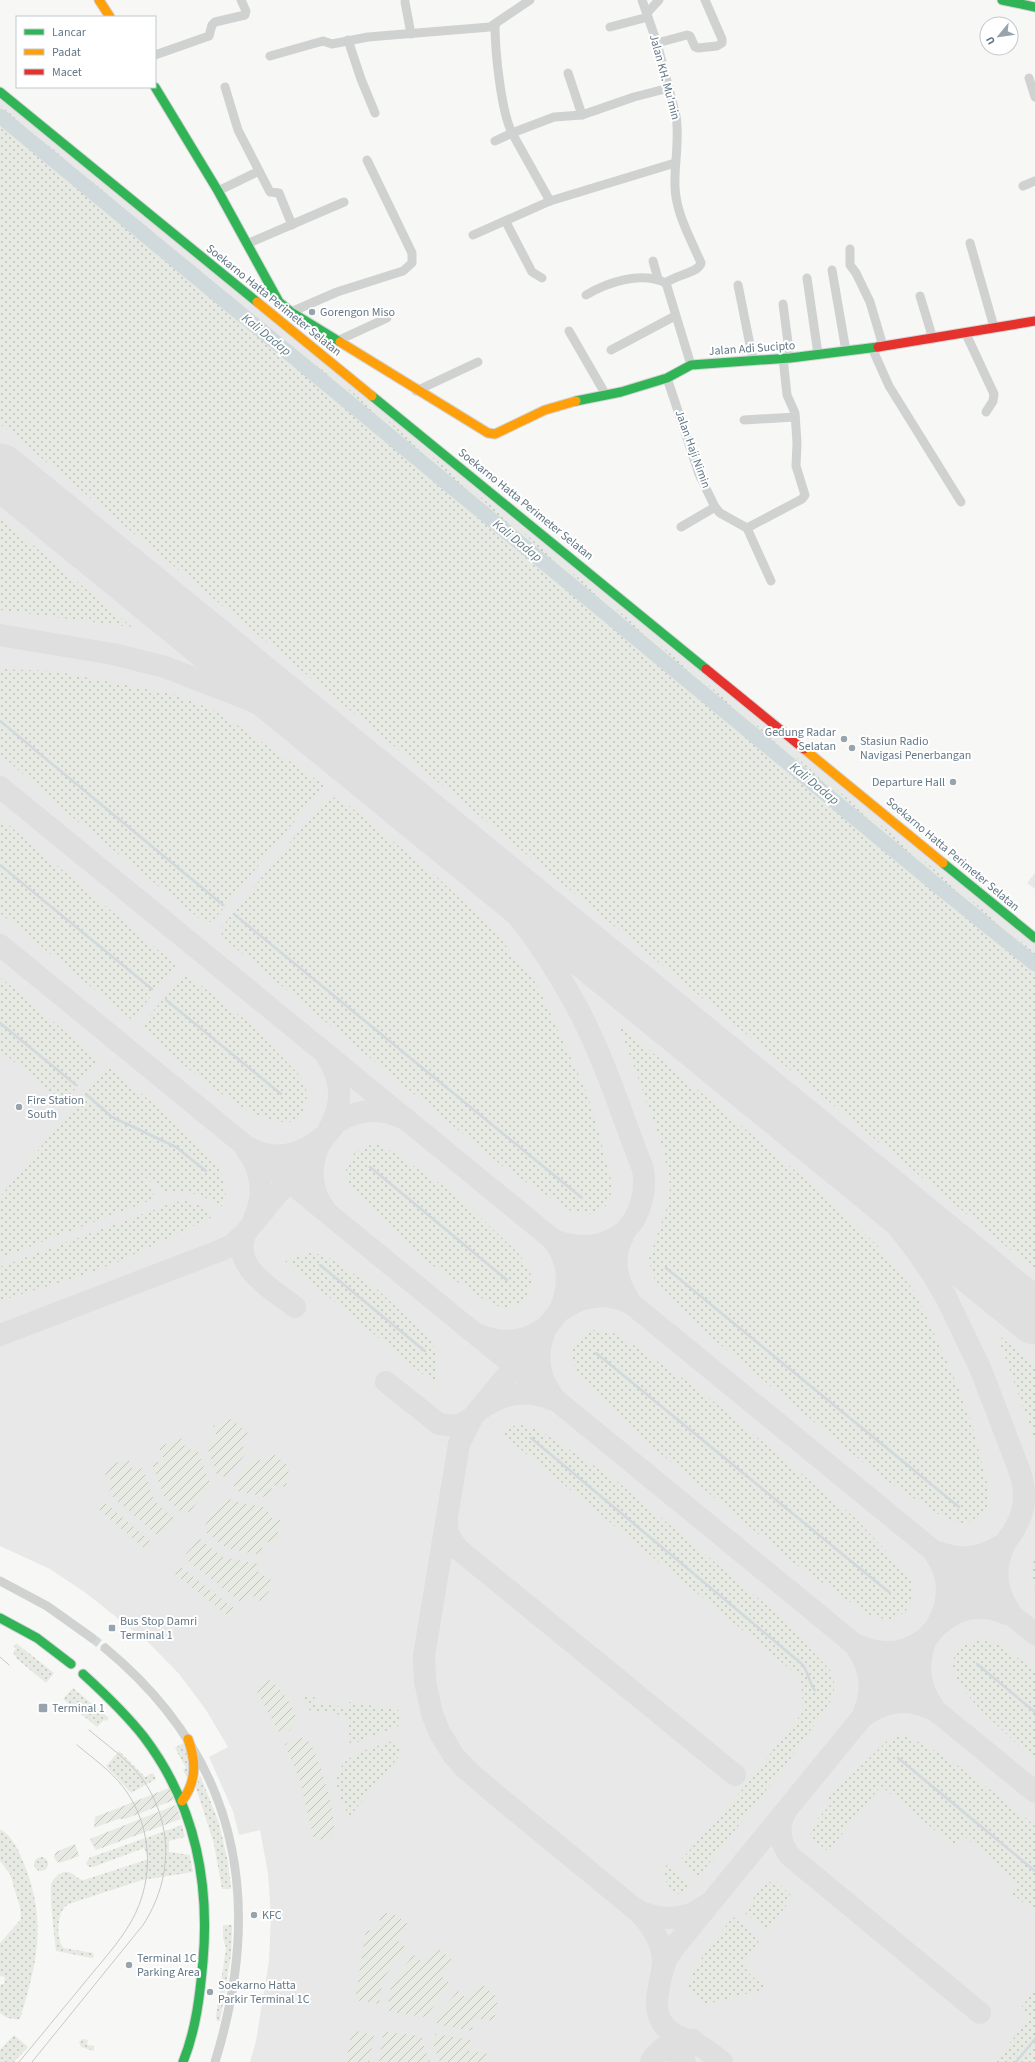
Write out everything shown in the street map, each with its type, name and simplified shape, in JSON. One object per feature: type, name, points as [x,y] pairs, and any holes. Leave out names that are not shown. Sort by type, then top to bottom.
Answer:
[{"type":"main road","points":[[99,0],[109,16]]},
{"type":"main road","points":[[1002,0],[1035,7]]},
{"type":"main road","points":[[156,88],[218,191],[276,298],[291,312],[416,391]]},
{"type":"main road","name":"Soekarno Hatta Perimeter Selatan","points":[[0,92],[1035,938]]},
{"type":"main road","name":"Jalan Adi Sucipto","points":[[416,391],[483,431],[495,434],[545,410],[569,402],[606,395],[667,378],[690,365],[786,358],[872,348],[966,334],[994,327],[1035,321]]},
{"type":"main road","points":[[0,1618],[36,1638],[71,1664]]},
{"type":"main road","points":[[83,1674],[119,1707],[143,1733],[161,1760],[182,1801],[196,1845],[204,1881],[207,1908],[206,1946],[201,1988],[195,2020],[183,2062]]},
{"type":"main road","points":[[182,1801],[192,1782],[195,1768],[193,1754],[188,1739]]},
{"type":"street","points":[[156,55],[209,36],[212,25],[215,22],[244,15],[246,11],[241,0]]},
{"type":"street","points":[[270,56],[320,42],[330,44],[348,40],[496,25],[530,0]]},
{"type":"street","name":"Jalan KH. Mu'min","points":[[642,0],[657,43],[678,126],[675,163],[676,199],[701,265],[698,269],[662,281]]},
{"type":"street","points":[[610,27],[648,15],[659,0]]},
{"type":"street","points":[[657,43],[687,35],[690,36],[695,47],[698,48],[717,46],[722,43],[705,0]]},
{"type":"street","points":[[405,2],[411,34]]},
{"type":"street","points":[[496,25],[498,65],[506,119],[512,134],[550,200]]},
{"type":"street","points":[[348,40],[361,79],[375,113]]},
{"type":"street","points":[[568,73],[582,115]]},
{"type":"street","points":[[1029,78],[1035,97]]},
{"type":"street","points":[[225,87],[238,130],[270,192],[279,193],[292,224]]},
{"type":"street","points":[[495,141],[554,117],[582,115],[669,88]]},
{"type":"street","points":[[291,312],[342,290],[396,274],[408,268],[412,263],[412,253],[367,160]]},
{"type":"street","points":[[472,235],[550,200],[675,163]]},
{"type":"street","points":[[218,191],[259,171]]},
{"type":"street","points":[[1023,186],[1035,181]]},
{"type":"street","points":[[247,244],[344,202]]},
{"type":"street","points":[[508,220],[507,224],[532,272],[542,278]]},
{"type":"street","points":[[970,243],[994,327]]},
{"type":"street","points":[[850,248],[850,265],[856,273],[870,302],[883,346]]},
{"type":"street","points":[[653,261],[675,316],[690,365]]},
{"type":"street","points":[[832,270],[846,351]]},
{"type":"street","points":[[586,295],[599,288],[638,277],[662,281]]},
{"type":"street","points":[[807,278],[818,354]]},
{"type":"street","points":[[738,285],[753,360]]},
{"type":"street","points":[[920,296],[934,339]]},
{"type":"street","points":[[771,581],[746,528],[804,497],[796,466],[796,417],[787,395],[783,304]]},
{"type":"street","points":[[612,350],[675,316]]},
{"type":"street","points":[[337,340],[387,318]]},
{"type":"street","points":[[569,331],[606,395]]},
{"type":"street","points":[[966,334],[994,394],[993,401],[986,412]]},
{"type":"street","points":[[872,348],[889,386],[960,502]]},
{"type":"street","points":[[416,391],[478,362]]},
{"type":"street","name":"Jalan Haji Nimin","points":[[667,378],[699,474],[715,507],[720,513],[746,528]]},
{"type":"street","points":[[744,420],[796,417]]},
{"type":"street","points":[[680,527],[715,507]]},
{"type":"street","points":[[0,1581],[47,1606],[92,1638]]},
{"type":"street","points":[[105,1648],[147,1687],[169,1712],[188,1739],[217,1797],[230,1838],[238,1877],[238,1957],[224,2033],[215,2062]]},
{"type":"shaded area","points":[[0,96],[1035,943],[1035,2062],[250,2062],[256,2041],[269,1961],[271,1917],[268,1873],[260,1830],[239,1835],[233,1811],[209,1757],[228,1747],[206,1710],[180,1675],[150,1644],[86,1593],[50,1569],[0,1546]]},
{"type":"shaded area","points":[[0,105],[292,347],[367,403],[1035,953],[1035,1270],[0,424]]},
{"type":"shaded area","points":[[0,518],[132,627],[0,610]]},
{"type":"shaded area","points":[[0,669],[54,671],[176,695],[213,710],[324,785],[213,921],[205,923],[71,816],[0,754]]},
{"type":"shaded area","points":[[336,797],[342,800],[438,878],[496,933],[537,985],[587,1093],[612,1184],[610,1199],[605,1207],[593,1213],[586,1214],[571,1211],[506,1169],[222,937],[221,928],[321,804],[326,800]]},
{"type":"shaded area","points":[[0,818],[176,965],[132,1020],[0,913]]},
{"type":"shaded area","points":[[1035,873],[1035,889],[1027,883]]},
{"type":"shaded area","points":[[185,973],[249,1023],[300,1076],[306,1090],[306,1103],[304,1110],[291,1121],[272,1120],[248,1110],[222,1094],[195,1074],[140,1027]]},
{"type":"shaded area","points":[[0,977],[99,1060],[71,1094],[59,1095],[52,1093],[0,1050]]},
{"type":"shaded area","points":[[619,1025],[815,1187],[877,1245],[915,1292],[960,1391],[973,1428],[989,1491],[989,1502],[983,1514],[969,1522],[960,1523],[946,1519],[881,1477],[711,1337],[657,1282],[652,1275],[649,1259],[667,1207],[670,1189],[669,1176],[661,1142]]},
{"type":"shaded area","points":[[107,1066],[170,1117],[219,1167],[224,1182],[226,1196],[224,1203],[220,1208],[211,1201],[197,1194],[187,1192],[165,1193],[134,1169],[133,1171],[152,1188],[154,1196],[151,1200],[0,1258],[0,1197]]},
{"type":"shaded area","points":[[371,1145],[379,1145],[391,1151],[457,1195],[520,1255],[530,1272],[532,1281],[526,1298],[518,1304],[503,1308],[488,1302],[423,1259],[354,1192],[346,1176],[346,1166],[355,1152]]},
{"type":"shaded area","points":[[185,1201],[202,1207],[212,1214],[212,1217],[120,1261],[92,1272],[0,1301],[0,1267],[175,1202]]},
{"type":"shaded area","points":[[311,1253],[323,1255],[331,1259],[378,1290],[431,1340],[437,1355],[436,1385],[285,1261],[296,1256]]},
{"type":"shaded area","points":[[595,1330],[611,1332],[620,1336],[697,1388],[854,1517],[910,1578],[913,1594],[909,1606],[905,1612],[891,1619],[876,1618],[868,1614],[794,1563],[649,1444],[582,1379],[574,1366],[572,1355],[575,1345],[581,1337]]},
{"type":"shaded area","points":[[997,1334],[1035,1365],[1035,1441]]},
{"type":"shaded area","points":[[231,1419],[248,1433],[239,1443],[248,1451],[225,1478],[221,1474],[218,1478],[206,1444],[218,1438],[213,1426]]},
{"type":"shaded area","points":[[521,1425],[537,1429],[613,1478],[776,1613],[830,1670],[834,1680],[832,1698],[827,1707],[782,1770],[699,1876],[680,1861],[734,1800],[803,1712],[801,1678],[502,1434],[513,1426]]},
{"type":"shaded area","points":[[181,1438],[187,1451],[196,1447],[211,1486],[189,1512],[185,1509],[182,1513],[164,1496],[152,1464],[164,1460],[159,1447]]},
{"type":"shaded area","points":[[274,1454],[289,1467],[286,1487],[272,1485],[270,1498],[233,1490],[236,1488],[232,1484],[255,1456],[265,1464]]},
{"type":"shaded area","points":[[128,1459],[133,1471],[143,1468],[154,1501],[176,1520],[164,1535],[159,1532],[157,1535],[108,1493],[115,1483],[105,1475],[113,1464]]},
{"type":"shaded area","points":[[228,1497],[232,1501],[269,1508],[267,1517],[280,1520],[276,1543],[263,1541],[261,1555],[226,1548],[205,1531],[207,1528],[205,1525]]},
{"type":"shaded area","points":[[102,1500],[151,1542],[145,1549],[96,1507]]},
{"type":"shaded area","points":[[200,1539],[222,1557],[259,1564],[258,1575],[271,1577],[269,1591],[260,1601],[250,1594],[242,1603],[187,1560],[190,1557],[186,1554]]},
{"type":"shaded area","points":[[1035,1557],[1035,1587],[1031,1571]]},
{"type":"shaded area","points":[[181,1567],[236,1610],[230,1617],[175,1574]]},
{"type":"shaded area","points":[[978,1640],[995,1643],[1035,1669],[1035,1760],[979,1707],[959,1682],[954,1670],[954,1658],[961,1648]]},
{"type":"shaded area","points":[[16,1643],[54,1673],[46,1683],[17,1659],[13,1652],[16,1649],[14,1647]]},
{"type":"shaded area","points":[[270,1680],[279,1688],[288,1700],[296,1718],[296,1723],[289,1731],[280,1734],[255,1688]]},
{"type":"shaded area","points":[[73,1688],[109,1718],[106,1721],[104,1720],[97,1727],[63,1699]]},
{"type":"shaded area","points":[[303,1695],[316,1697],[310,1702],[347,1708],[348,1702],[398,1710],[402,1720],[398,1726],[350,1745],[348,1716],[309,1710]]},
{"type":"shaded area","points":[[899,1736],[912,1739],[929,1747],[948,1759],[989,1789],[1035,1826],[1035,1912],[1010,1892],[1018,1883],[964,1836],[955,1847],[881,1786],[828,1851],[811,1836],[814,1824],[831,1804],[827,1799],[887,1741]]},
{"type":"shaded area","points":[[299,1738],[305,1739],[310,1743],[323,1775],[333,1820],[334,1831],[332,1838],[314,1840],[300,1781],[285,1744]]},
{"type":"shaded area","points":[[392,1741],[400,1746],[401,1754],[349,1817],[337,1786],[338,1773],[342,1765],[357,1754]]},
{"type":"shaded area","points":[[183,1743],[189,1755],[189,1781],[183,1770],[186,1768],[175,1748]]},
{"type":"shaded area","points":[[119,1751],[145,1777],[153,1773],[156,1779],[131,1793],[106,1766]]},
{"type":"shaded area","points":[[200,1775],[219,1823],[228,1862],[231,1889],[222,1889],[214,1844],[196,1788]]},
{"type":"shaded area","points":[[169,1788],[174,1800],[125,1819],[118,1819],[94,1828],[95,1817]]},
{"type":"shaded area","points":[[176,1805],[181,1819],[96,1850],[90,1840],[92,1838]]},
{"type":"shaded area","points":[[182,1825],[185,1837],[169,1841],[169,1852],[190,1855],[193,1872],[142,1880],[67,1905],[60,1917],[58,1928],[61,1945],[64,1948],[93,1953],[94,1957],[92,1958],[56,1951],[51,1884],[60,1873],[68,1872],[81,1880],[84,1880],[149,1859],[144,1848],[93,1867],[89,1867],[86,1864],[89,1858]]},
{"type":"shaded area","points":[[0,1829],[9,1836],[18,1850],[25,1866],[32,1887],[38,1925],[35,1961],[20,2019],[9,2018],[0,2013],[0,1987],[1,1984],[4,1984],[5,1977],[0,1976],[0,1943],[21,1919],[20,1907],[10,1874],[0,1861]]},
{"type":"shaded area","points":[[75,1844],[79,1856],[60,1863],[56,1861],[54,1857],[56,1852]]},
{"type":"shaded area","points":[[41,1857],[46,1859],[48,1864],[46,1869],[41,1871],[36,1869],[34,1864],[36,1859]]},
{"type":"shaded area","points":[[667,1864],[691,1884],[682,1895],[675,1892],[665,1880],[663,1872]]},
{"type":"shaded area","points":[[773,1881],[777,1882],[793,1897],[766,1931],[745,1913],[760,1890]]},
{"type":"shaded area","points":[[381,1912],[396,1915],[409,1925],[397,1940],[407,1949],[383,1978],[379,2004],[356,2000],[356,1994],[366,1930],[378,1931]]},
{"type":"shaded area","points":[[733,1917],[758,1938],[759,1941],[744,1962],[749,1973],[764,1986],[761,1990],[707,2004],[701,2002],[689,1992],[689,1984],[692,1975],[705,1953]]},
{"type":"shaded area","points":[[223,1925],[232,1925],[231,1955],[220,2021],[217,2021],[216,2016],[226,1948],[223,1938]]},
{"type":"shaded area","points":[[436,1946],[453,1961],[441,1976],[451,1985],[427,2014],[427,2017],[389,2012],[390,2006],[388,2006],[392,1981],[414,1955],[423,1962]]},
{"type":"shaded area","points":[[480,1983],[498,1998],[494,2021],[474,2018],[472,2031],[437,2024],[436,2017],[458,1991],[467,1998]]},
{"type":"shaded area","points":[[1035,1990],[1035,2062],[994,2062],[1030,2018],[1020,2009]]},
{"type":"shaded area","points":[[352,2030],[374,2035],[369,2062],[346,2062]]},
{"type":"shaded area","points":[[386,2032],[422,2036],[422,2042],[430,2062],[379,2062],[383,2035],[385,2035]]},
{"type":"shaded area","points":[[435,2034],[471,2040],[469,2051],[489,2054],[488,2062],[440,2062],[432,2041],[432,2038],[435,2039]]},
{"type":"shaded area","points":[[14,2035],[28,2047],[14,2062],[0,2062],[0,2050]]},
{"type":"shaded area","points":[[82,2039],[88,2040],[87,2045],[94,2046],[94,2051],[81,2047],[79,2042]]},
{"type":"waterway","name":"Kali Dadap","points":[[0,116],[939,887],[1035,964]]},
{"type":"waterway","points":[[0,721],[223,905]]},
{"type":"waterway","points":[[0,865],[152,989]]},
{"type":"waterway","points":[[235,915],[582,1198]]},
{"type":"waterway","points":[[166,1000],[281,1094]]},
{"type":"waterway","points":[[0,1023],[76,1085]]},
{"type":"waterway","points":[[87,1095],[112,1117],[176,1147],[206,1171]]},
{"type":"waterway","points":[[370,1167],[507,1280]]},
{"type":"waterway","points":[[320,1265],[425,1351]]},
{"type":"waterway","points":[[666,1268],[959,1507]]},
{"type":"waterway","points":[[596,1353],[890,1593]]},
{"type":"waterway","points":[[531,1438],[802,1664],[815,1690]]},
{"type":"waterway","points":[[977,1664],[1035,1712]]},
{"type":"waterway","points":[[898,1758],[1035,1871]]},
{"type":"waterway","points":[[1016,2062],[1035,2039]]},
{"type":"taxiway","points":[[0,635],[113,654],[165,667],[255,702],[301,727],[353,760]]},
{"type":"taxiway","points":[[0,787],[1035,1634]]},
{"type":"taxiway","points":[[413,808],[465,857],[507,903],[530,931],[560,977],[588,1028],[597,1048],[643,1169],[644,1183],[642,1202],[634,1220],[472,1418],[459,1444],[424,1656],[425,1681],[432,1714],[440,1733],[454,1756],[466,1769],[641,1914],[655,1933],[661,1947],[663,1962],[657,2002],[659,2017],[663,2024],[671,2032],[681,2038],[697,2044],[722,2062]]},
{"type":"taxiway","points":[[0,945],[1035,1792]]},
{"type":"taxiway","points":[[327,1057],[336,1075],[339,1093],[337,1111],[329,1129]]},
{"type":"taxiway","points":[[295,1307],[265,1284],[248,1266],[243,1256],[242,1244],[246,1232],[337,1122],[352,1115],[368,1111],[384,1112],[400,1117]]},
{"type":"taxiway","points":[[662,1972],[667,1958],[676,1945],[1007,1540],[1013,1532],[1021,1516],[1023,1508],[1024,1490],[1020,1472],[981,1370],[946,1297],[915,1249],[873,1195],[806,1130]]},
{"type":"taxiway","points":[[252,1149],[271,1155],[289,1154],[307,1148],[323,1137],[315,1155],[313,1164],[313,1182],[315,1191],[324,1208]]},
{"type":"taxiway","points":[[247,1151],[256,1166],[259,1175],[261,1192],[260,1201],[254,1218]]},
{"type":"taxiway","points":[[0,1335],[219,1251],[232,1245],[246,1232]]},
{"type":"taxiway","points":[[557,1241],[565,1244],[590,1246],[606,1242],[621,1234]]},
{"type":"taxiway","points":[[623,1236],[617,1252],[617,1268],[618,1277],[629,1300]]},
{"type":"taxiway","points":[[555,1243],[560,1250],[567,1274],[566,1291],[561,1307]]},
{"type":"taxiway","points":[[563,1309],[586,1298],[602,1296],[627,1302]]},
{"type":"taxiway","points":[[479,1335],[495,1340],[512,1341],[528,1337],[543,1329]]},
{"type":"taxiway","points":[[545,1331],[540,1348],[540,1364],[541,1372],[547,1388],[552,1395]]},
{"type":"taxiway","points":[[386,1382],[439,1424],[457,1426],[472,1418]]},
{"type":"taxiway","points":[[484,1407],[500,1398],[517,1394],[534,1394],[551,1399]]},
{"type":"taxiway","points":[[447,1523],[448,1534],[458,1549],[735,1775]]},
{"type":"taxiway","points":[[938,1552],[954,1557],[970,1557],[978,1556],[1000,1546]]},
{"type":"taxiway","points":[[1003,1548],[998,1564],[998,1580],[1001,1595],[1009,1610]]},
{"type":"taxiway","points":[[935,1554],[944,1572],[947,1590],[944,1609],[936,1627],[952,1615],[969,1609],[988,1608],[1007,1614]]},
{"type":"taxiway","points":[[859,1646],[876,1651],[892,1652],[916,1645],[923,1640]]},
{"type":"taxiway","points":[[925,1642],[922,1650],[920,1667],[922,1683],[928,1699],[933,1706]]},
{"type":"taxiway","points":[[858,1650],[866,1665],[869,1680],[869,1696],[864,1712]]},
{"type":"taxiway","points":[[867,1714],[882,1706],[897,1702],[913,1703],[929,1708]]},
{"type":"taxiway","points":[[785,1812],[781,1824],[781,1835],[786,1851],[790,1856],[980,2013]]},
{"type":"taxiway","points":[[635,1909],[653,1916],[671,1918],[690,1914],[698,1911],[706,1905]]},
{"type":"taxiway","points":[[651,2062],[654,2056],[669,2045],[681,2041],[693,2040]]},
{"type":"taxiway","points":[[666,2047],[685,2062]]},
{"type":"runway","points":[[0,471],[1035,1317]]},
{"type":"tunnel","points":[[92,1638],[105,1648]]},
{"type":"tram line","points":[[0,1657],[9,1665]]},
{"type":"tram line","points":[[32,2062],[143,1925],[153,1907],[160,1889],[164,1870],[166,1851],[164,1831],[152,1794],[130,1764],[89,1730]]},
{"type":"tram line","points":[[19,2062],[126,1930],[136,1913],[142,1896],[146,1877],[148,1859],[146,1840],[134,1804],[114,1776],[77,1745]]},
{"type":"traffic: fast","points":[[1002,0],[1035,7]]},
{"type":"traffic: fast","points":[[156,88],[218,191],[279,302],[291,312],[340,342]]},
{"type":"traffic: fast","points":[[0,92],[257,302]]},
{"type":"traffic: fast","points":[[576,401],[621,392],[667,378],[691,365],[790,358],[878,347]]},
{"type":"traffic: fast","points":[[372,396],[706,669]]},
{"type":"traffic: fast","points":[[943,863],[1035,938]]},
{"type":"traffic: fast","points":[[0,1618],[37,1638],[71,1664]]},
{"type":"traffic: fast","points":[[83,1674],[130,1720],[161,1762],[175,1788],[195,1843],[201,1872],[205,1931],[199,1999],[191,2038],[183,2062]]},
{"type":"traffic: slow","points":[[99,0],[109,16]]},
{"type":"traffic: slow","points":[[257,302],[372,396]]},
{"type":"traffic: slow","points":[[340,342],[488,433],[495,434],[545,410],[576,401]]},
{"type":"traffic: slow","points":[[804,749],[943,863]]},
{"type":"traffic: slow","points":[[182,1801],[190,1786],[194,1771],[193,1755],[188,1739]]},
{"type":"traffic: jam","points":[[878,347],[1035,321]]},
{"type":"traffic: jam","points":[[706,669],[804,749]]},
{"type":"place","name":"Gorengon Miso","points":[[312,312]]},
{"type":"place","name":"Gedung Radar Selatan","points":[[844,739]]},
{"type":"place","name":"Stasiun Radio Navigasi Penerbangan","points":[[852,748]]},
{"type":"place","name":"Departure Hall","points":[[953,782]]},
{"type":"place","name":"Fire Station South","points":[[19,1107]]},
{"type":"place","name":"Bus Stop Damri Terminal 1","points":[[112,1628]]},
{"type":"place","name":"Terminal 1","points":[[43,1708]]},
{"type":"place","name":"KFC","points":[[254,1915]]},
{"type":"place","name":"Terminal 1C Parking Area","points":[[129,1965]]},
{"type":"place","name":"Soekarno Hatta Parkir Terminal 1C","points":[[210,1992]]}]
